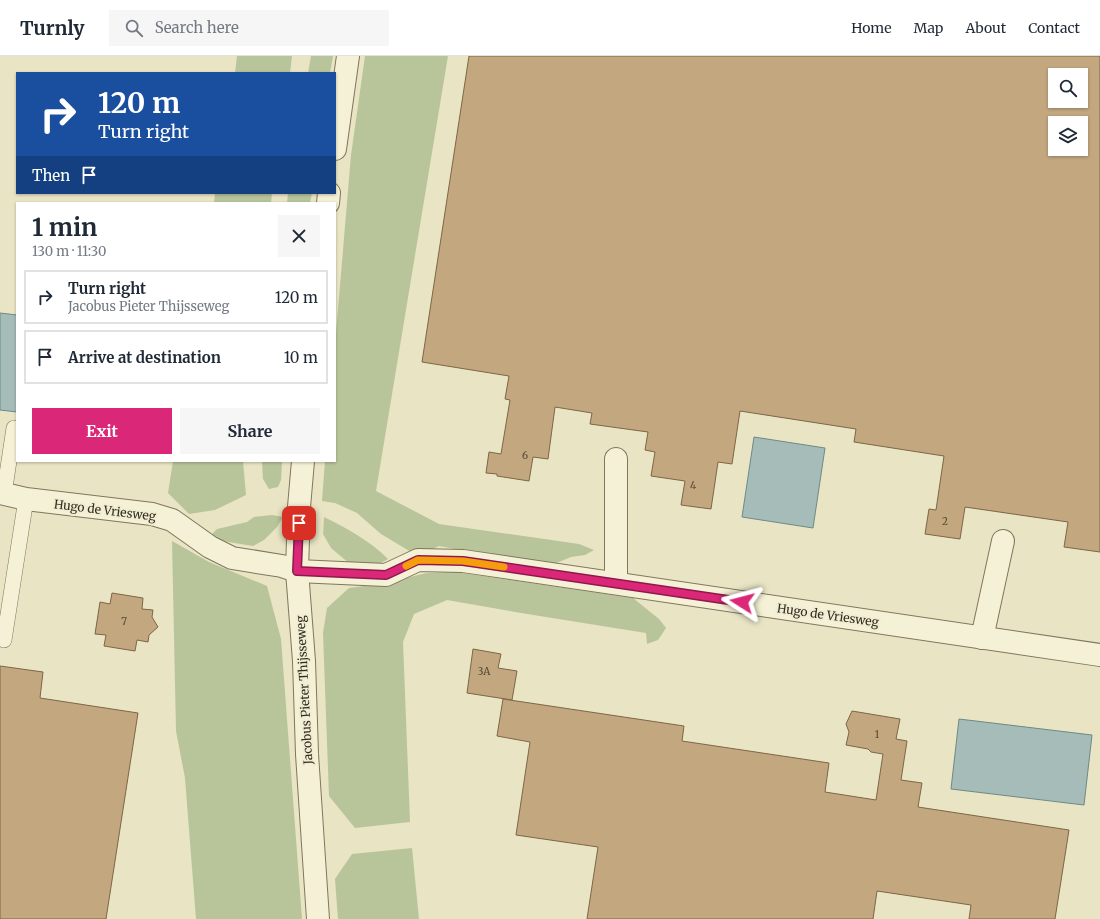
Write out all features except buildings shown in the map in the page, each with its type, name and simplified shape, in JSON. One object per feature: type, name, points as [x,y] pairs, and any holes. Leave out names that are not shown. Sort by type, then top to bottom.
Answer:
[{"type":"street","points":[[336,142],[348,56]]},
{"type":"street","points":[[616,459],[616,583]]},
{"type":"street","name":"Jacobus Pieter Thijsseweg","points":[[303,462],[299,507],[297,571],[304,661],[307,754],[318,919]]},
{"type":"street","name":"Hugo de Vriesweg","points":[[2,493],[26,499],[152,514],[172,520],[210,547],[232,558],[282,566],[297,571],[386,575],[418,560],[463,561],[1100,655]]},
{"type":"street","points":[[982,638],[1003,541]]},
{"type":"lane","points":[[2,493],[14,428]]},
{"type":"lane","points":[[4,640],[26,499]]},
{"type":"green space","points":[[237,56],[292,56],[290,72],[235,72]]},
{"type":"green space","points":[[311,56],[333,56],[330,72],[308,72]]},
{"type":"green space","points":[[365,56],[448,56],[376,491],[439,524],[579,544],[594,550],[585,555],[571,557],[554,564],[439,546],[429,551],[411,552],[381,534],[357,513],[335,503],[322,501],[325,462],[336,462],[336,333],[351,155]]},
{"type":"green space","points":[[215,194],[272,194],[271,202],[214,202]]},
{"type":"green space","points":[[288,194],[312,194],[310,202],[287,202]]},
{"type":"green space","points":[[173,462],[243,462],[246,495],[215,510],[189,514],[168,493]]},
{"type":"green space","points":[[262,462],[282,462],[281,480],[278,487],[269,489],[263,479]]},
{"type":"green space","points":[[272,515],[283,517],[277,527],[264,540],[253,546],[216,540],[211,535],[217,529],[247,522],[254,517]]},
{"type":"green space","points":[[324,517],[358,536],[388,559],[374,567],[350,564],[331,548],[323,534]]},
{"type":"green space","points":[[172,541],[209,562],[267,586],[281,639],[302,919],[196,919],[185,778],[176,731]]},
{"type":"green space","points":[[456,572],[633,598],[659,619],[666,628],[658,640],[647,644],[646,633],[447,600],[414,614],[403,642],[410,822],[355,828],[329,796],[323,633],[327,608],[349,588],[379,584],[427,573]]},
{"type":"green space","points":[[412,848],[419,919],[338,919],[335,879],[352,854]]},
{"type":"water","points":[[0,313],[16,315],[16,412],[0,410]]},
{"type":"water","points":[[754,437],[825,448],[813,528],[742,517]]},
{"type":"water","points":[[959,719],[1092,735],[1084,805],[951,789]]},
{"type":"slow traffic","points":[[406,566],[418,560],[463,561],[504,567]]},
{"type":"route","points":[[299,523],[297,571],[386,575],[418,560],[463,561],[742,602]]}]
